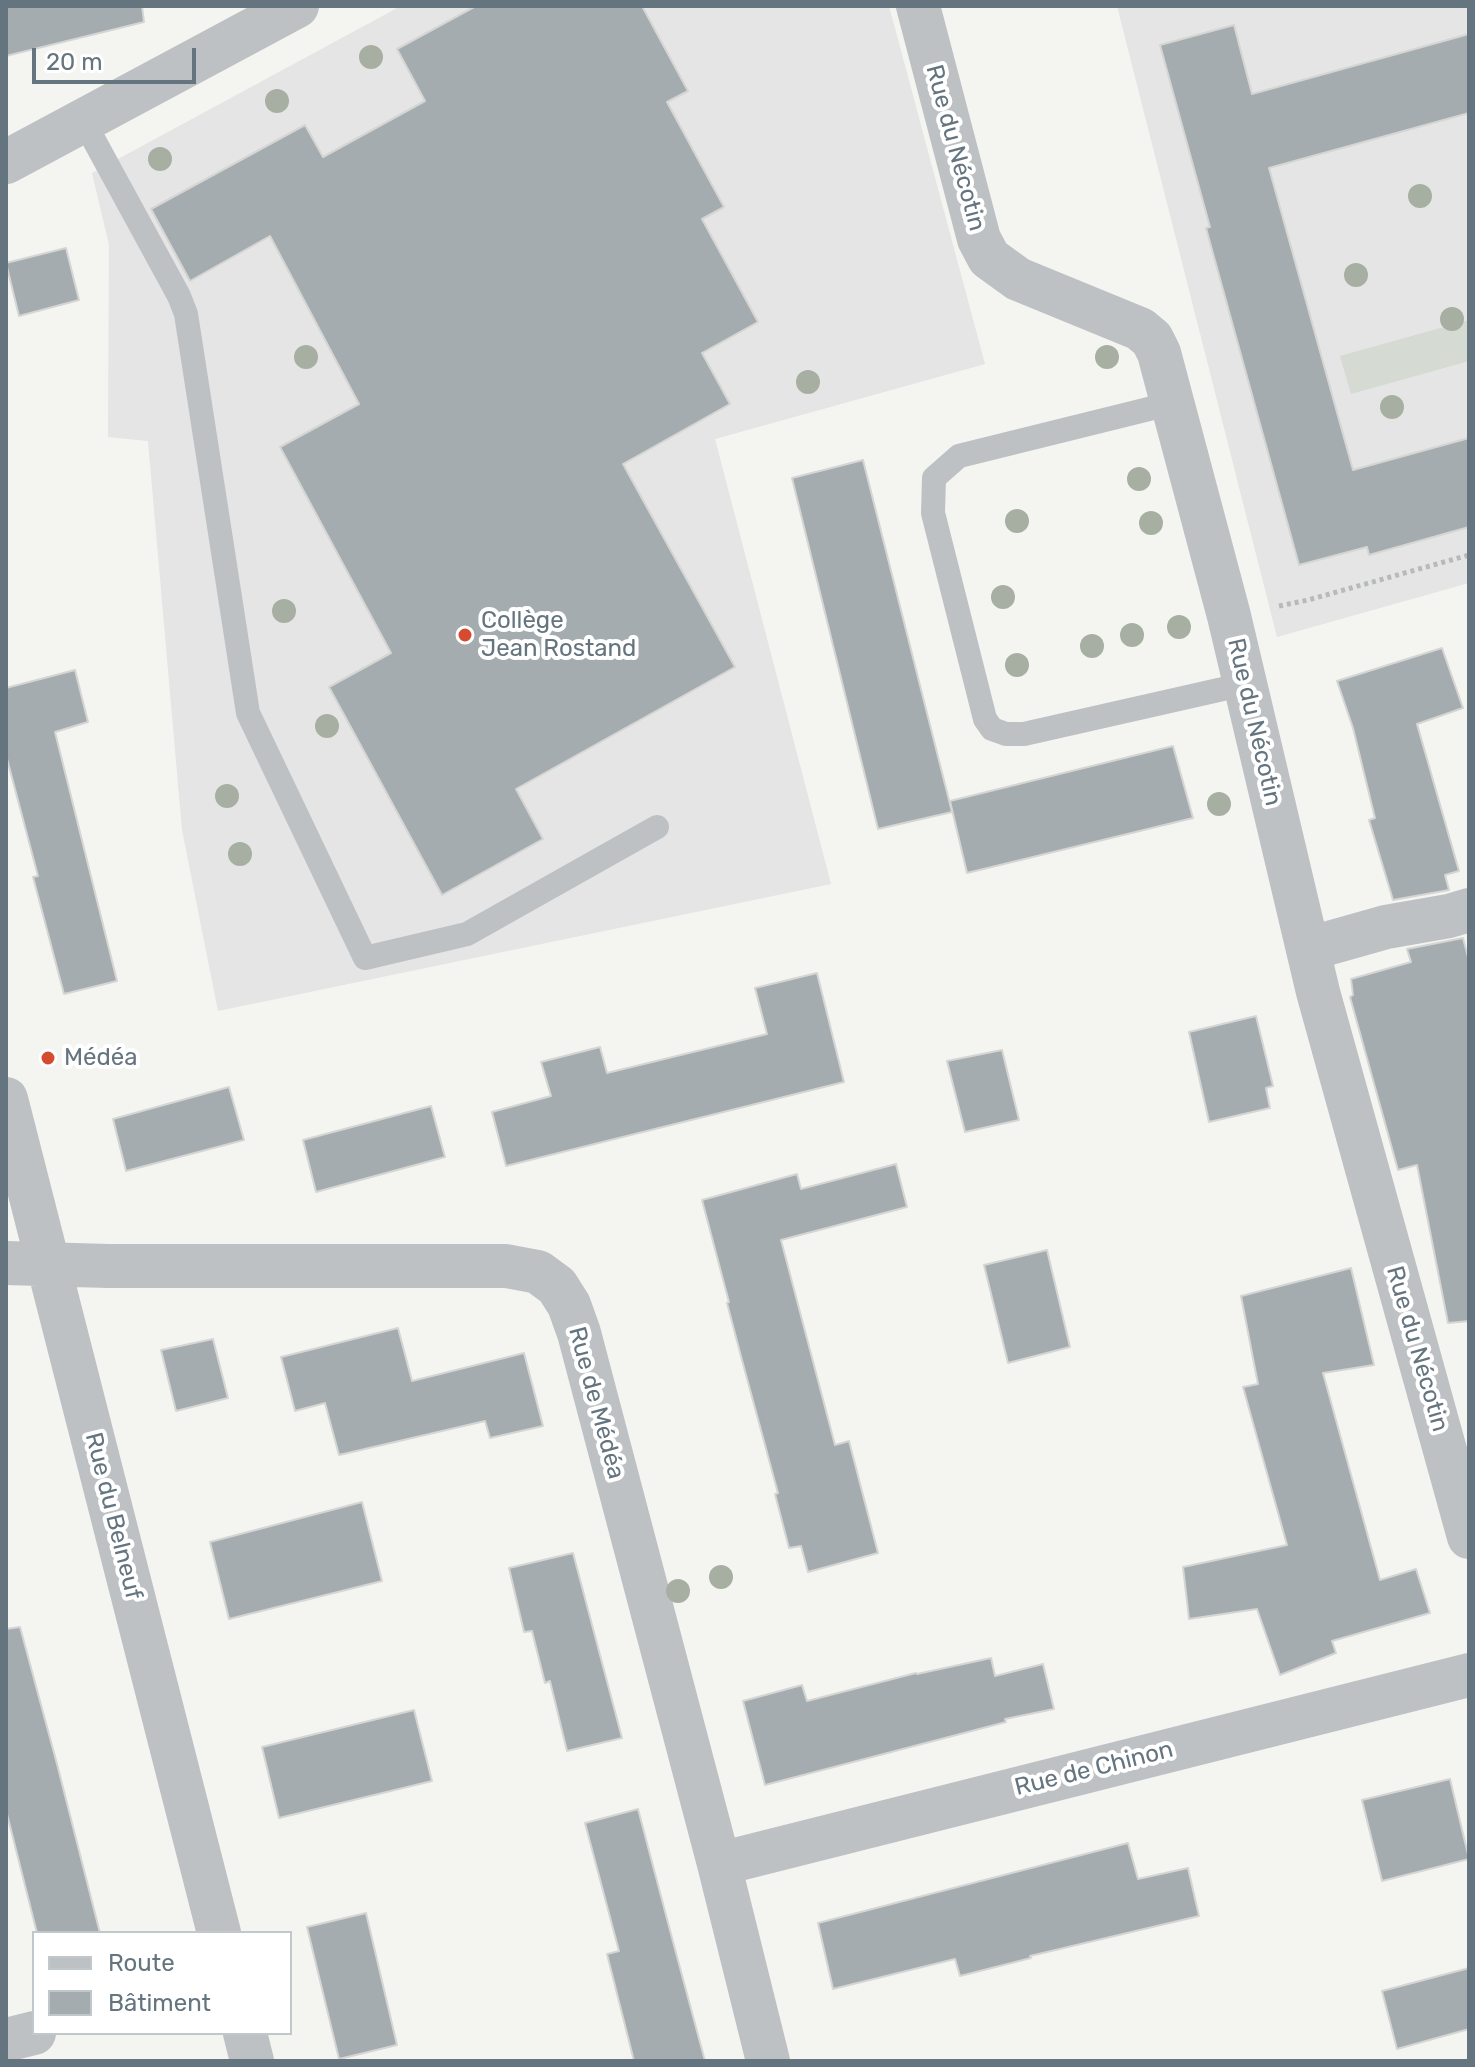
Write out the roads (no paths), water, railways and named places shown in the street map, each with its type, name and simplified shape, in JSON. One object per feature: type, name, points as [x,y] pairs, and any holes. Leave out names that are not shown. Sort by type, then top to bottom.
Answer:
[{"type":"street","points":[[6,162],[297,6]]},
{"type":"street","name":"Rue du Nécotin","points":[[918,6],[979,239],[989,258],[1018,279],[1140,329],[1152,339],[1159,353],[1245,684],[1318,992],[1469,1537]]},
{"type":"street","points":[[1308,949],[1386,927],[1469,910]]},
{"type":"street","name":"Rue du Belneuf","points":[[6,1099],[27,1263],[218,1931]]},
{"type":"street","name":"Rue de Médéa","points":[[27,1263],[108,1266],[506,1266],[538,1272],[557,1286],[569,1305],[579,1333],[768,2061]]},
{"type":"street","name":"Rue de Chinon","points":[[719,1864],[1469,1675]]},
{"type":"street","points":[[6,2040],[32,2034]]},
{"type":"street","points":[[246,2035],[252,2061]]},
{"type":"lane","points":[[83,120],[186,314],[248,713],[365,958],[467,934],[657,827]]},
{"type":"lane","points":[[1173,403],[959,456],[934,478],[933,513],[977,689],[985,719],[992,729],[1006,734],[1024,734],[1245,684]]},
{"type":"place","name":"Collège Jean Rostand","points":[[465,635]]},
{"type":"place","name":"Médéa","points":[[48,1058]]}]
